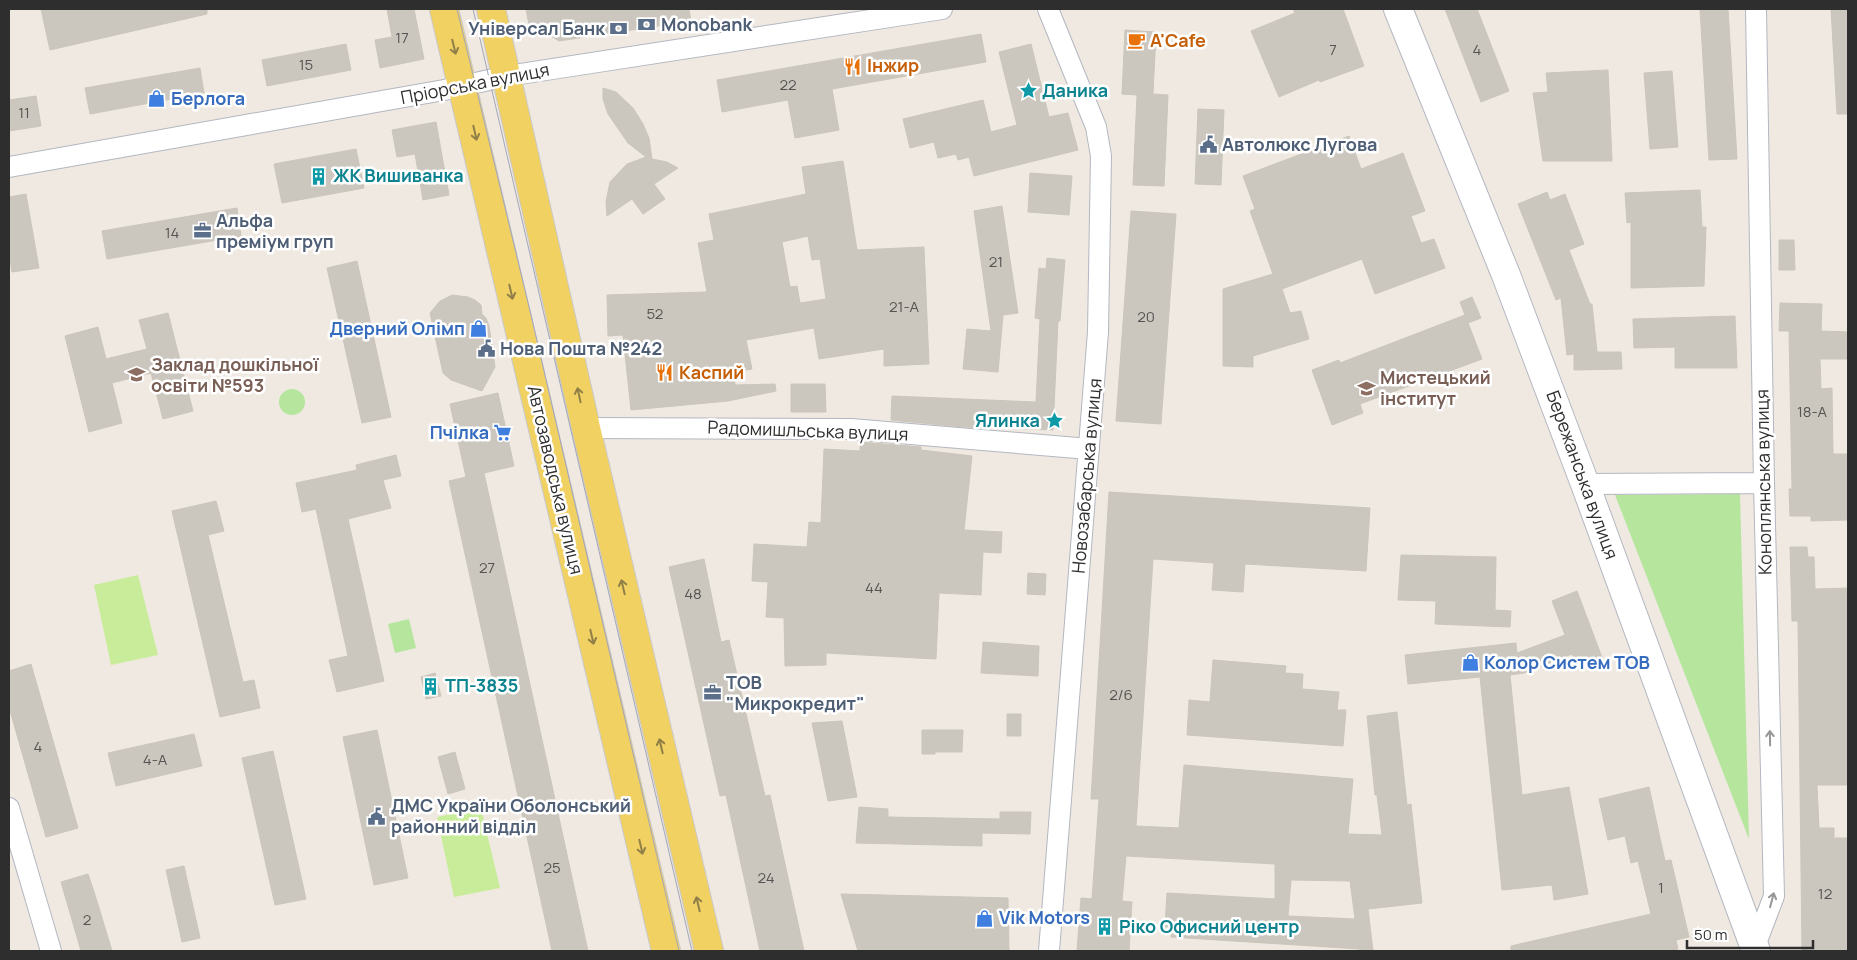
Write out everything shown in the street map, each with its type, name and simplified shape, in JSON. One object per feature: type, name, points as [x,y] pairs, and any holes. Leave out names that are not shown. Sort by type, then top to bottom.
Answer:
[{"type":"main road","name":"Автозаводська вулиця","points":[[444,9],[666,951]]},
{"type":"main road","points":[[491,9],[586,428],[709,951]]},
{"type":"street","name":"Пріорська вулиця","points":[[9,167],[463,86],[507,76],[942,9]]},
{"type":"street","name":"Новозабарська вулиця","points":[[1048,9],[1096,127],[1101,156],[1098,332],[1049,951]]},
{"type":"street","name":"Бережанська вулиця","points":[[1398,9],[1506,275],[1756,948]]},
{"type":"street","name":"Коноплянська вулиця","points":[[1756,9],[1764,483],[1774,896],[1756,948]]},
{"type":"street","name":"Радомишльська вулиця","points":[[586,428],[851,429],[1089,449]]},
{"type":"street","points":[[1585,484],[1764,483]]},
{"type":"street","points":[[9,808],[51,951]]},
{"type":"green space","points":[[292,389],[302,392],[305,402],[302,412],[292,415],[282,412],[279,402],[282,392]]},
{"type":"green space","points":[[1740,494],[1749,839],[1615,495]]},
{"type":"green space","points":[[138,575],[158,655],[111,665],[94,585]]},
{"type":"green space","points":[[409,619],[416,648],[395,653],[388,624]]},
{"type":"green space","points":[[481,808],[500,888],[454,897],[437,817]]},
{"type":"building","points":[[41,9],[207,9],[207,14],[50,50]]},
{"type":"building","points":[[387,9],[414,9],[424,59],[380,68],[375,40],[392,37]]},
{"type":"building","points":[[526,9],[689,9],[691,21],[559,41],[540,29],[530,30]]},
{"type":"building","points":[[1293,9],[1343,9],[1364,66],[1320,82],[1319,80],[1279,97],[1251,31],[1295,13]]},
{"type":"building","points":[[1445,9],[1477,9],[1509,91],[1481,102]]},
{"type":"building","points":[[1700,9],[1728,9],[1737,159],[1709,160]]},
{"type":"building","points":[[1831,9],[1848,9],[1848,114],[1837,114]]},
{"type":"building","points":[[1125,30],[1156,32],[1153,94],[1168,95],[1164,186],[1133,185],[1137,95],[1122,94]]},
{"type":"building","points":[[981,34],[986,62],[832,89],[839,130],[795,138],[788,100],[722,112],[717,80]]},
{"type":"building","points":[[346,44],[351,70],[267,86],[262,60]]},
{"type":"building","points":[[1031,44],[1049,117],[1068,113],[1078,150],[974,176],[969,157],[958,160],[956,154],[938,158],[934,142],[910,148],[903,119],[983,100],[991,132],[1017,125],[999,52]]},
{"type":"building","points":[[200,68],[204,93],[90,114],[85,88]]},
{"type":"building","points":[[1608,70],[1612,161],[1543,161],[1533,93],[1548,92],[1546,73]]},
{"type":"building","points":[[1672,71],[1678,147],[1650,149],[1644,73]]},
{"type":"building","points":[[603,88],[616,92],[633,108],[649,138],[652,159],[667,162],[678,168],[654,184],[665,199],[643,214],[632,199],[607,216],[606,202],[610,182],[627,164],[646,157],[628,143],[608,114],[603,99]]},
{"type":"building","points":[[36,96],[41,126],[9,131],[9,100]]},
{"type":"building","points":[[1198,109],[1224,110],[1221,185],[1195,184]]},
{"type":"building","points":[[436,122],[449,195],[423,200],[415,154],[397,157],[392,130]]},
{"type":"building","points":[[1349,136],[1361,169],[1403,153],[1425,211],[1411,216],[1421,243],[1434,239],[1445,268],[1375,294],[1362,259],[1282,289],[1290,313],[1301,311],[1309,339],[1253,356],[1253,367],[1223,366],[1223,289],[1273,274],[1250,211],[1255,209],[1243,176]]},
{"type":"building","name":"ЖК Вишиванка","points":[[356,149],[364,188],[282,203],[274,164]]},
{"type":"building","points":[[843,161],[857,250],[924,247],[929,364],[884,366],[884,349],[819,359],[814,328],[746,340],[752,369],[734,372],[735,385],[775,384],[776,391],[728,401],[631,410],[623,335],[608,336],[607,295],[707,292],[698,243],[714,240],[709,214],[806,194],[802,167]],"holes":[[[808,236],[812,260],[820,259],[826,299],[800,303],[797,286],[790,287],[782,242]]]},
{"type":"building","points":[[1030,173],[1072,176],[1069,215],[1028,212]]},
{"type":"building","points":[[1700,190],[1702,227],[1706,227],[1704,286],[1631,288],[1631,222],[1627,223],[1625,193]]},
{"type":"building","points":[[1547,192],[1550,200],[1565,194],[1584,244],[1569,250],[1590,304],[1592,304],[1597,352],[1621,352],[1622,369],[1574,370],[1574,354],[1567,355],[1561,298],[1556,300],[1518,204]]},
{"type":"building","points":[[26,194],[39,268],[12,272],[9,254],[9,197]]},
{"type":"building","points":[[1002,206],[1018,313],[1003,315],[998,372],[963,369],[967,329],[991,331],[974,211]]},
{"type":"building","points":[[237,208],[241,236],[107,259],[102,231]]},
{"type":"building","points":[[1131,211],[1176,214],[1161,424],[1116,421]]},
{"type":"building","points":[[1779,240],[1794,240],[1795,270],[1779,270]]},
{"type":"building","points":[[1047,258],[1065,260],[1060,321],[1058,321],[1053,430],[964,427],[891,420],[892,396],[1036,402],[1040,319],[1035,318],[1039,268],[1046,269]]},
{"type":"building","points":[[357,261],[391,417],[362,423],[327,268]]},
{"type":"building","points":[[452,295],[468,297],[481,305],[482,314],[489,326],[495,367],[482,391],[451,380],[443,373],[430,313],[440,301]]},
{"type":"building","points":[[1472,297],[1481,318],[1468,323],[1460,302]]},
{"type":"building","points":[[1780,303],[1822,304],[1821,331],[1848,332],[1848,359],[1820,359],[1821,389],[1832,388],[1833,454],[1848,454],[1848,520],[1811,521],[1811,516],[1790,516],[1789,489],[1792,489],[1789,331],[1779,331]]},
{"type":"building","points":[[168,313],[193,411],[163,419],[151,373],[112,383],[122,423],[89,432],[65,336],[98,327],[106,359],[147,349],[139,320]]},
{"type":"building","points":[[1465,315],[1482,359],[1360,404],[1363,413],[1332,425],[1312,370],[1339,360],[1340,363]]},
{"type":"building","points":[[1735,316],[1737,368],[1675,368],[1675,347],[1634,348],[1633,319]]},
{"type":"building","points":[[791,384],[825,384],[826,412],[791,412]]},
{"type":"building","points":[[498,393],[514,466],[484,473],[588,951],[552,951],[449,481],[466,477],[450,404]]},
{"type":"building","points":[[860,442],[921,447],[921,450],[972,456],[964,530],[1002,532],[1001,553],[983,552],[981,595],[939,593],[936,659],[826,653],[826,665],[785,666],[784,618],[766,617],[768,582],[752,581],[754,544],[807,547],[809,522],[821,523],[824,449],[860,451]]},
{"type":"building","points":[[396,455],[401,476],[383,480],[391,508],[348,519],[384,681],[337,692],[329,660],[348,656],[316,509],[302,512],[296,483],[357,470],[356,465]]},
{"type":"building","points":[[1109,492],[1370,508],[1366,571],[1245,564],[1243,592],[1212,590],[1214,563],[1153,559],[1136,826],[1179,828],[1184,765],[1353,779],[1348,834],[1382,835],[1377,795],[1375,795],[1367,716],[1397,712],[1407,805],[1411,804],[1422,903],[1368,909],[1373,951],[1171,937],[1172,927],[1165,927],[1167,893],[1275,899],[1275,864],[1126,856],[1122,901],[1132,902],[1129,951],[1077,951],[1081,898],[1092,899],[1099,799],[1091,799]],"holes":[[[1291,880],[1350,881],[1355,919],[1288,916]]]},
{"type":"building","points":[[216,501],[224,531],[208,535],[243,682],[254,680],[260,708],[220,717],[172,511]]},
{"type":"building","points":[[1790,547],[1807,547],[1808,557],[1814,557],[1815,589],[1848,588],[1848,785],[1817,785],[1819,828],[1834,828],[1834,838],[1848,838],[1848,951],[1802,951],[1798,621],[1792,621]]},
{"type":"building","points":[[1401,555],[1496,557],[1495,610],[1511,611],[1510,627],[1435,624],[1436,601],[1398,600]]},
{"type":"building","points":[[704,559],[721,642],[729,640],[765,796],[770,795],[804,951],[760,951],[726,795],[720,796],[669,567]]},
{"type":"building","points":[[1028,573],[1046,574],[1045,595],[1027,594]]},
{"type":"building","points":[[1577,591],[1603,660],[1578,669],[1572,654],[1524,673],[1510,675],[1522,795],[1569,787],[1588,894],[1554,900],[1552,885],[1502,890],[1480,677],[1408,684],[1405,655],[1516,643],[1517,653],[1565,635],[1552,601]]},
{"type":"building","points":[[983,642],[1039,646],[1038,676],[981,673]]},
{"type":"building","points":[[1213,660],[1286,666],[1285,673],[1303,674],[1302,689],[1339,692],[1337,710],[1346,710],[1343,746],[1187,735],[1189,700],[1210,702]]},
{"type":"building","points":[[31,664],[78,828],[46,837],[9,707],[9,671]]},
{"type":"building","name":"ТП-3835","points":[[435,673],[441,696],[426,699],[421,677]]},
{"type":"building","points":[[1007,714],[1021,714],[1021,736],[1007,736]]},
{"type":"building","points":[[842,721],[857,797],[828,801],[812,723]]},
{"type":"building","points":[[377,730],[408,878],[374,885],[343,737]]},
{"type":"building","points":[[922,730],[963,730],[962,752],[922,754]]},
{"type":"building","points":[[194,734],[202,766],[116,786],[108,753]]},
{"type":"building","points":[[273,751],[306,899],[275,905],[242,758]]},
{"type":"building","points":[[455,752],[465,789],[448,794],[438,757]]},
{"type":"building","points":[[1649,787],[1665,861],[1671,860],[1689,937],[1676,940],[1678,949],[1668,951],[1511,951],[1511,946],[1651,914],[1638,861],[1631,863],[1625,836],[1608,840],[1599,799]]},
{"type":"building","points":[[859,807],[888,809],[888,817],[1000,819],[1000,812],[1031,812],[1030,834],[982,833],[982,846],[856,843]]},
{"type":"building","points":[[184,866],[200,938],[182,942],[166,870]]},
{"type":"building","points":[[88,874],[112,951],[81,951],[61,882]]},
{"type":"building","points":[[841,894],[1008,898],[1009,951],[858,951]]},
{"type":"tram line","points":[[457,9],[531,315],[679,951]]},
{"type":"tram line","points":[[473,9],[692,951]]},
{"type":"place","name":"Monobank","points":[[647,25]]},
{"type":"place","name":"Універсал Банк","points":[[619,29]]},
{"type":"place","name":"A'Cafe","points":[[1136,41]]},
{"type":"place","name":"Інжир","points":[[853,66]]},
{"type":"place","name":"Даника","points":[[1028,91]]},
{"type":"place","name":"Берлога","points":[[157,99]]},
{"type":"place","name":"Автолюкс Лугова","points":[[1208,145]]},
{"type":"place","name":"ЖК Вишиванка","points":[[319,176]]},
{"type":"place","name":"Альфа преміум груп","points":[[202,231]]},
{"type":"place","name":"Дверний Олімп","points":[[479,329]]},
{"type":"place","name":"Нова Пошта №242","points":[[486,349]]},
{"type":"place","name":"Каспий","points":[[665,373]]},
{"type":"place","name":"Заклад дошкільної освіти №593","points":[[137,375]]},
{"type":"place","name":"Мистецький інститут","points":[[1366,388]]},
{"type":"place","name":"Ялинка","points":[[1054,421]]},
{"type":"place","name":"Пчілка","points":[[503,433]]},
{"type":"place","name":"Колор Систем ТОВ","points":[[1470,663]]},
{"type":"place","name":"ТП-3835","points":[[431,686]]},
{"type":"place","name":"ТОВ \"Микрокредит\"","points":[[712,693]]},
{"type":"place","name":"ДМС України Оболонський районний відділ","points":[[377,816]]},
{"type":"place","name":"Vik Motors","points":[[985,918]]},
{"type":"place","name":"Ріко Офисний центр","points":[[1105,927]]}]
